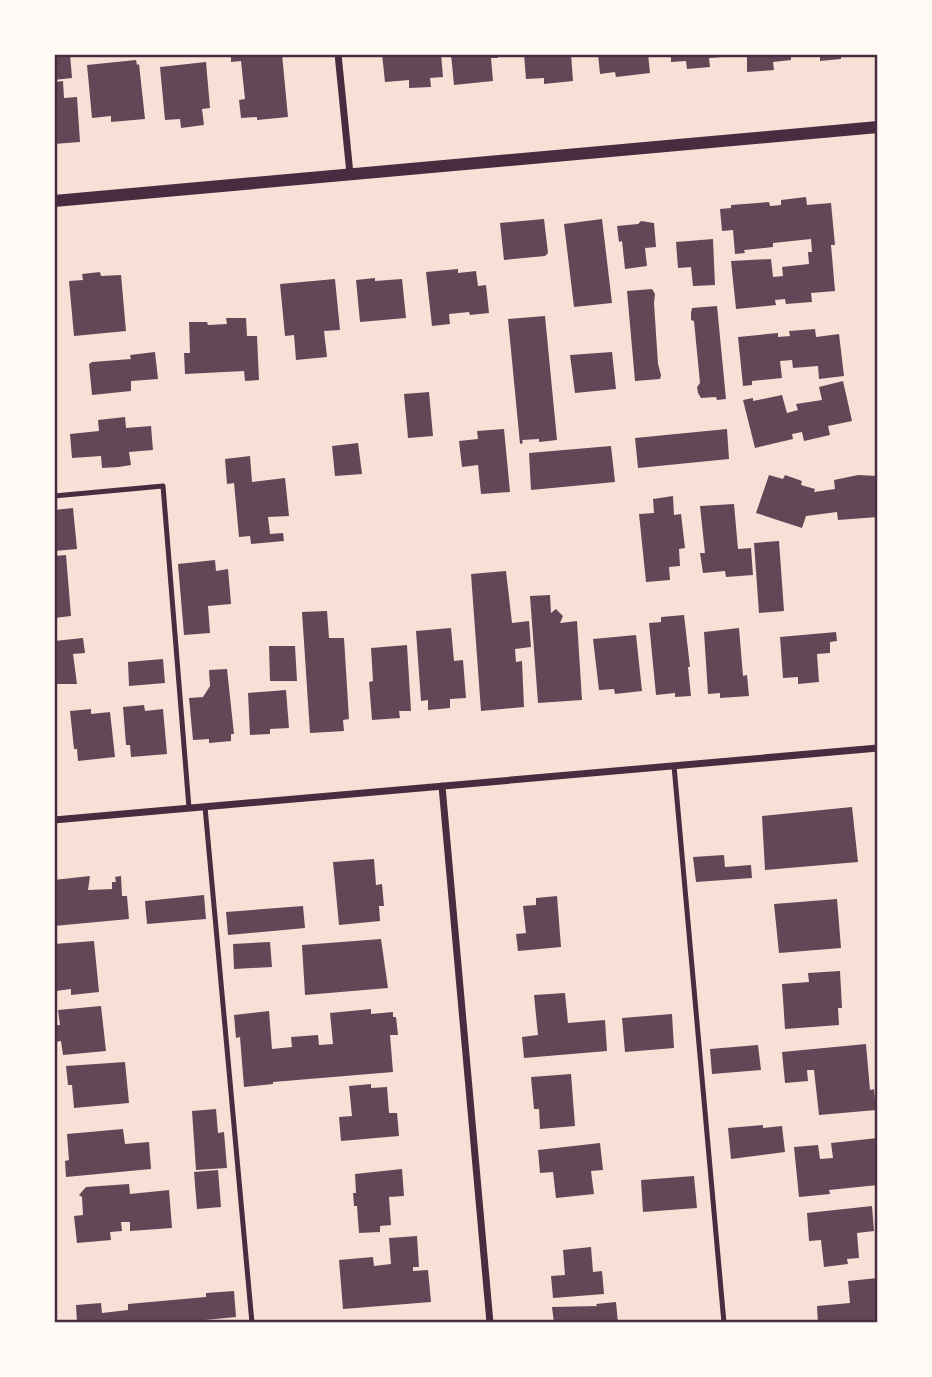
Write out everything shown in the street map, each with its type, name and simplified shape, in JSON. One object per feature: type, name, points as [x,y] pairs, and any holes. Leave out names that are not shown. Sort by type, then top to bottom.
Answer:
[{"type":"street","points":[[338,54],[350,174]]},
{"type":"street","points":[[54,201],[878,127]]},
{"type":"street","points":[[54,820],[878,748]]},
{"type":"street","points":[[442,786],[489,1323]]},
{"type":"lane","points":[[54,496],[163,486],[189,808]]},
{"type":"lane","points":[[674,766],[724,1323]]},
{"type":"lane","points":[[205,807],[251,1323]]},
{"type":"building","points":[[54,54],[70,54],[72,78],[54,80]]},
{"type":"building","points":[[231,54],[282,54],[288,117],[257,120],[257,117],[241,118],[239,100],[245,99],[241,61],[231,62]]},
{"type":"building","points":[[382,54],[441,54],[443,77],[430,78],[431,87],[409,88],[409,80],[385,82]]},
{"type":"building","points":[[451,54],[497,54],[498,58],[491,58],[493,81],[454,85]]},
{"type":"building","points":[[524,54],[571,54],[573,81],[544,84],[544,78],[526,79]]},
{"type":"building","points":[[598,54],[648,54],[650,73],[616,77],[615,72],[600,74]]},
{"type":"building","points":[[671,54],[721,54],[722,57],[709,58],[710,67],[687,69],[686,61],[671,62]]},
{"type":"building","points":[[747,54],[791,54],[791,60],[773,62],[774,70],[747,72]]},
{"type":"building","points":[[820,54],[841,54],[841,59],[820,61]]},
{"type":"building","points":[[136,60],[137,65],[139,64],[145,119],[111,122],[111,116],[92,118],[87,65]]},
{"type":"building","points":[[206,62],[210,108],[202,109],[204,125],[181,128],[180,119],[165,120],[160,67]]},
{"type":"building","points":[[63,81],[64,98],[77,97],[80,142],[54,144],[54,82]]},
{"type":"building","points":[[806,197],[807,205],[831,203],[835,291],[811,293],[812,302],[786,304],[785,299],[775,300],[776,305],[736,309],[731,261],[771,259],[773,277],[783,276],[782,267],[809,264],[811,239],[773,243],[773,247],[744,250],[745,253],[735,254],[733,230],[722,231],[720,209],[731,208],[731,205],[769,202],[770,206],[781,205],[781,200]]},
{"type":"building","points":[[544,219],[548,253],[545,256],[504,260],[500,223]]},
{"type":"building","points":[[602,219],[612,303],[574,307],[564,224]]},
{"type":"building","points":[[641,221],[654,223],[656,247],[645,248],[647,266],[625,269],[622,241],[619,242],[617,226],[638,224]]},
{"type":"building","points":[[713,239],[715,285],[693,286],[691,267],[678,268],[676,242]]},
{"type":"building","points":[[458,269],[458,273],[476,271],[478,286],[486,285],[489,313],[449,314],[450,324],[432,326],[426,272]]},
{"type":"building","points":[[100,272],[101,276],[121,275],[126,331],[74,336],[69,281],[83,280],[82,274]]},
{"type":"building","points":[[375,278],[375,281],[402,279],[406,318],[360,322],[356,280]]},
{"type":"building","points":[[335,279],[340,330],[324,331],[327,357],[296,360],[294,335],[285,336],[280,284]]},
{"type":"building","points":[[652,289],[655,294],[658,364],[661,375],[660,379],[635,381],[627,291]]},
{"type":"building","points":[[717,306],[726,399],[717,400],[716,397],[701,398],[698,393],[697,387],[700,383],[691,313],[692,308]]},
{"type":"building","points":[[545,316],[557,440],[522,440],[523,443],[520,444],[508,319]]},
{"type":"building","points":[[226,318],[246,318],[247,336],[257,336],[259,380],[245,381],[244,371],[185,374],[184,353],[190,353],[189,322],[227,324]]},
{"type":"building","points":[[815,329],[816,337],[839,334],[844,376],[819,379],[818,366],[793,368],[792,360],[780,361],[782,378],[752,381],[752,385],[743,386],[738,337],[778,333],[778,337],[790,336],[789,331]]},
{"type":"building","points":[[155,352],[158,379],[131,381],[131,391],[92,395],[89,364],[131,359],[130,355]]},
{"type":"building","points":[[612,352],[616,389],[575,393],[570,355]]},
{"type":"building","points":[[843,381],[852,421],[828,426],[830,435],[804,441],[802,432],[792,434],[793,439],[755,448],[743,400],[753,398],[753,401],[782,395],[787,413],[798,410],[796,404],[822,400],[819,387]]},
{"type":"building","points":[[429,392],[433,436],[408,438],[404,394]]},
{"type":"building","points":[[125,417],[126,428],[151,426],[153,450],[129,452],[131,465],[119,467],[102,468],[101,456],[72,458],[70,434],[99,431],[98,420]]},
{"type":"building","points":[[504,429],[510,492],[481,494],[478,465],[462,467],[459,441],[478,439],[477,431]]},
{"type":"building","points":[[727,429],[729,459],[638,468],[635,438]]},
{"type":"building","points":[[358,443],[362,474],[335,476],[332,446]]},
{"type":"building","points":[[611,446],[615,482],[531,490],[529,453]]},
{"type":"building","points":[[250,456],[252,482],[285,478],[289,516],[268,517],[270,534],[283,533],[284,541],[251,544],[250,536],[239,537],[234,483],[227,484],[225,459]]},
{"type":"building","points":[[769,475],[783,479],[785,475],[802,481],[801,485],[815,489],[814,492],[835,489],[834,480],[858,475],[878,476],[878,517],[838,520],[837,512],[806,516],[802,528],[756,513]]},
{"type":"building","points":[[673,496],[674,515],[681,514],[685,548],[679,549],[680,566],[669,567],[670,580],[646,582],[639,514],[654,513],[653,499]]},
{"type":"building","points":[[734,504],[738,549],[751,548],[753,575],[726,577],[725,571],[703,573],[700,553],[705,553],[700,506]]},
{"type":"building","points":[[73,508],[77,549],[54,551],[54,510]]},
{"type":"building","points":[[779,541],[784,611],[759,613],[754,543]]},
{"type":"building","points":[[66,555],[71,616],[54,618],[54,556]]},
{"type":"building","points":[[215,560],[216,571],[228,569],[231,604],[208,606],[210,633],[184,635],[178,564]]},
{"type":"building","points":[[506,571],[512,623],[529,621],[531,647],[515,649],[516,662],[522,661],[524,707],[481,711],[471,574]]},
{"type":"building","points":[[550,595],[551,613],[556,609],[563,616],[560,623],[577,621],[582,700],[538,703],[530,596]]},
{"type":"building","points":[[327,611],[329,638],[344,638],[349,719],[343,720],[344,731],[310,733],[302,612]]},
{"type":"building","points":[[684,615],[691,696],[675,697],[675,693],[656,695],[649,623],[661,622],[661,617]]},
{"type":"building","points":[[451,628],[454,661],[463,660],[466,698],[450,699],[450,708],[428,710],[428,700],[421,701],[416,631]]},
{"type":"building","points":[[739,628],[743,676],[747,675],[749,696],[720,698],[720,693],[708,694],[704,632]]},
{"type":"building","points":[[836,632],[837,641],[830,642],[830,653],[817,654],[819,682],[798,684],[798,677],[783,678],[780,637]]},
{"type":"building","points":[[636,635],[642,691],[615,694],[614,689],[599,690],[593,639]]},
{"type":"building","points":[[83,638],[85,653],[73,654],[77,684],[54,684],[54,641]]},
{"type":"building","points":[[407,645],[411,711],[399,711],[400,718],[372,720],[369,682],[373,681],[371,648]]},
{"type":"building","points":[[269,646],[295,646],[297,681],[270,681]]},
{"type":"building","points":[[163,659],[165,683],[129,686],[128,662]]},
{"type":"building","points":[[227,669],[234,734],[231,734],[231,741],[209,743],[209,739],[193,740],[189,698],[203,697],[210,686],[209,670]]},
{"type":"building","points":[[286,690],[289,728],[270,729],[270,734],[250,735],[248,693]]},
{"type":"building","points":[[144,705],[145,711],[163,709],[167,754],[131,757],[130,745],[126,745],[123,707]]},
{"type":"building","points":[[91,709],[91,714],[110,712],[115,757],[78,761],[70,711]]},
{"type":"building","points":[[852,807],[858,862],[765,870],[762,816]]},
{"type":"building","points":[[724,855],[725,867],[751,865],[752,878],[696,882],[693,857]]},
{"type":"building","points":[[374,859],[376,885],[382,884],[384,906],[379,906],[380,921],[339,925],[333,862]]},
{"type":"building","points":[[90,876],[88,890],[112,889],[112,882],[116,882],[115,877],[121,876],[122,896],[127,896],[129,919],[54,926],[54,880]]},
{"type":"building","points":[[204,895],[206,919],[147,924],[145,901]]},
{"type":"building","points":[[557,896],[561,947],[518,951],[516,934],[526,933],[523,906],[536,905],[536,898]]},
{"type":"building","points":[[837,899],[841,948],[779,953],[774,904]]},
{"type":"building","points":[[303,906],[305,928],[228,935],[226,912]]},
{"type":"building","points":[[381,939],[388,988],[305,995],[302,945]]},
{"type":"building","points":[[94,941],[99,992],[71,995],[71,989],[56,991],[54,944]]},
{"type":"building","points":[[270,942],[272,967],[234,969],[233,944]]},
{"type":"building","points":[[840,971],[842,1008],[838,1008],[839,1025],[785,1029],[782,984],[809,982],[808,973]]},
{"type":"building","points":[[565,993],[568,1023],[605,1020],[607,1051],[524,1058],[522,1037],[538,1035],[534,995]]},
{"type":"building","points":[[101,1006],[106,1051],[63,1055],[61,1041],[55,1042],[54,1025],[60,1025],[58,1010]]},
{"type":"building","points":[[371,1009],[371,1014],[393,1012],[393,1017],[396,1017],[398,1035],[390,1035],[393,1072],[244,1087],[240,1037],[236,1038],[234,1015],[269,1011],[272,1049],[292,1047],[291,1037],[318,1035],[319,1045],[333,1044],[330,1013]]},
{"type":"building","points":[[672,1014],[674,1048],[625,1052],[622,1018]]},
{"type":"building","points":[[866,1044],[870,1090],[874,1089],[876,1110],[819,1115],[814,1070],[807,1070],[808,1081],[785,1083],[782,1052]]},
{"type":"building","points":[[758,1045],[761,1070],[712,1074],[710,1049]]},
{"type":"building","points":[[125,1062],[129,1103],[74,1108],[72,1085],[68,1085],[66,1066]]},
{"type":"building","points":[[571,1074],[575,1126],[540,1129],[539,1109],[534,1109],[531,1077]]},
{"type":"building","points":[[371,1084],[371,1088],[387,1087],[389,1113],[397,1113],[399,1136],[341,1141],[339,1117],[352,1116],[349,1086]]},
{"type":"building","points":[[216,1109],[218,1133],[224,1132],[227,1168],[196,1170],[192,1111]]},
{"type":"building","points":[[763,1125],[763,1128],[782,1126],[785,1152],[731,1159],[728,1128]]},
{"type":"building","points":[[123,1129],[125,1144],[149,1142],[151,1169],[66,1177],[65,1161],[69,1160],[67,1134]]},
{"type":"building","points":[[878,1138],[878,1185],[829,1190],[830,1194],[799,1197],[794,1147],[818,1145],[820,1159],[833,1158],[831,1143]]},
{"type":"building","points":[[600,1143],[603,1170],[591,1171],[594,1194],[556,1198],[553,1172],[540,1173],[538,1150]]},
{"type":"building","points":[[402,1169],[404,1196],[389,1197],[391,1225],[380,1226],[380,1232],[359,1233],[353,1193],[356,1193],[355,1174]]},
{"type":"building","points":[[218,1170],[221,1207],[197,1209],[194,1172]]},
{"type":"building","points":[[694,1176],[697,1208],[643,1212],[641,1180]]},
{"type":"building","points":[[129,1184],[130,1194],[169,1190],[172,1228],[130,1231],[130,1222],[121,1222],[122,1231],[110,1232],[111,1240],[77,1243],[74,1216],[83,1215],[82,1197],[79,1195],[86,1187]]},
{"type":"building","points":[[872,1206],[874,1231],[857,1233],[859,1258],[847,1259],[848,1264],[824,1267],[821,1240],[809,1241],[807,1213]]},
{"type":"building","points":[[417,1236],[419,1267],[413,1267],[413,1271],[428,1270],[431,1302],[343,1309],[339,1260],[373,1257],[374,1266],[391,1264],[389,1238]]},
{"type":"building","points":[[591,1247],[593,1272],[602,1271],[604,1294],[553,1298],[551,1276],[565,1275],[563,1250]]},
{"type":"building","points":[[878,1278],[878,1323],[818,1323],[817,1306],[850,1303],[848,1281]]},
{"type":"building","points":[[234,1291],[236,1317],[174,1323],[77,1323],[76,1305],[101,1303],[102,1313],[128,1310],[128,1304],[206,1297],[206,1293]]},
{"type":"building","points":[[616,1302],[618,1323],[554,1323],[552,1307],[597,1306],[596,1304]]}]
